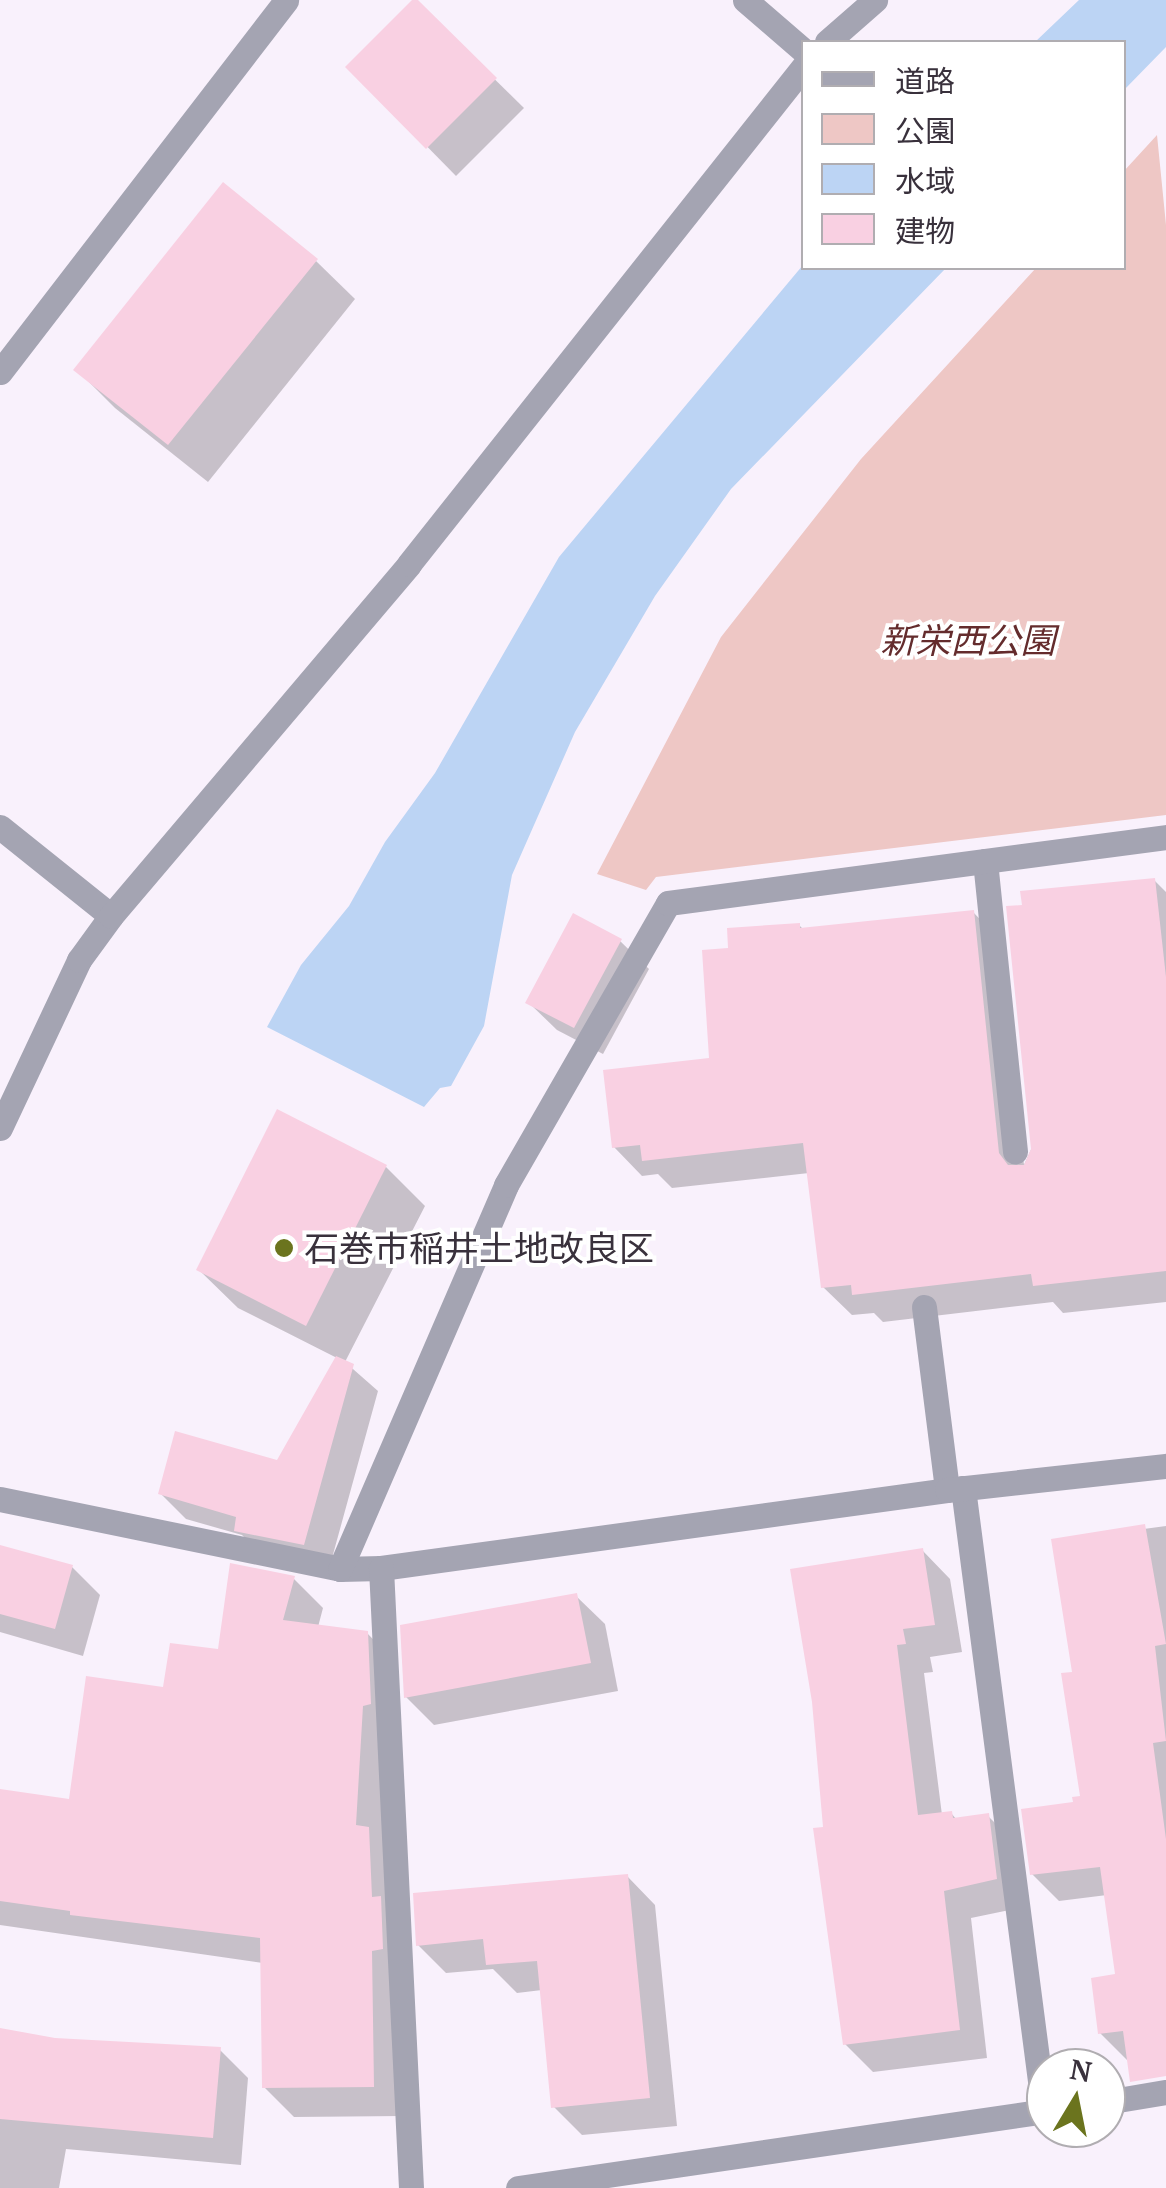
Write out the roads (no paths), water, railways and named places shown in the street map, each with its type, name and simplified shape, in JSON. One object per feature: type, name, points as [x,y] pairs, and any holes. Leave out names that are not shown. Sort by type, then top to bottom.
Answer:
[{"type":"street","points":[[0,372],[286,0]]},
{"type":"street","points":[[746,0],[801,48]]},
{"type":"street","points":[[829,40],[875,0]]},
{"type":"street","points":[[0,1128],[78,960],[111,916],[409,564],[801,70]]},
{"type":"street","points":[[0,827],[111,916]]},
{"type":"street","points":[[340,1569],[506,1185],[668,903],[1166,837]]},
{"type":"street","points":[[986,861],[1015,1151]]},
{"type":"street","points":[[924,1308],[955,1489],[1036,2048]]},
{"type":"street","points":[[0,1499],[340,1569],[381,1568],[955,1489],[1166,1466]]},
{"type":"street","points":[[381,1568],[411,2188]]},
{"type":"street","points":[[1126,2099],[1166,2092]]},
{"type":"street","points":[[518,2188],[1026,2115]]},
{"type":"water","points":[[1079,0],[1166,0],[1166,47],[1126,88],[1126,40],[1037,40]]},
{"type":"water","points":[[801,267],[944,270],[731,489],[655,596],[575,732],[512,875],[484,1026],[451,1086],[440,1088],[424,1107],[267,1027],[301,965],[349,906],[385,842],[435,773],[559,557]]},
{"type":"place","name":"石巻市稲井土地改良区","points":[[284,1248]]},
{"type":"park label","name":"新栄西公園","points":[[968,640]]}]
